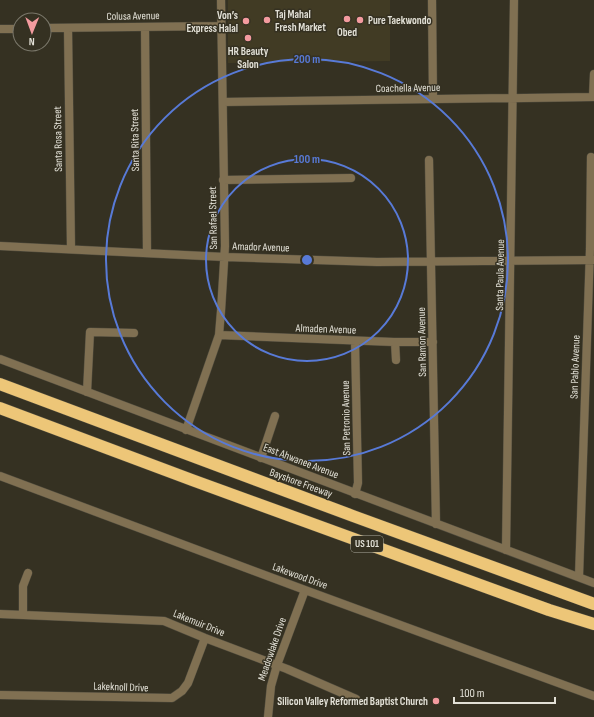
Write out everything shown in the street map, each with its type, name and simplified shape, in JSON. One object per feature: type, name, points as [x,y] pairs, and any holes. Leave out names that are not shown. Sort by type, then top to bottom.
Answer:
[{"type":"highway","name":"Bayshore Freeway","points":[[0,384],[594,604]]},
{"type":"highway","name":"US 101","points":[[0,408],[199,483],[548,610],[594,624]]},
{"type":"street","name":"San Rafael Street","points":[[186,430],[219,335],[225,257],[221,0]]},
{"type":"street","points":[[432,0],[433,99]]},
{"type":"street","name":"Santa Paula Avenue","points":[[506,550],[514,0]]},
{"type":"street","name":"Colusa Avenue","points":[[52,28],[222,26]]},
{"type":"street","name":"Santa Rita Street","points":[[145,27],[147,253]]},
{"type":"street","name":"Santa Rosa Street","points":[[68,28],[70,249]]},
{"type":"street","points":[[0,29],[12,29]]},
{"type":"street","points":[[593,97],[594,74]]},
{"type":"street","name":"Coachella Avenue","points":[[223,102],[593,97]]},
{"type":"street","name":"San Pablo Avenue","points":[[579,577],[590,388],[592,261],[591,157]]},
{"type":"street","name":"San Ramon Avenue","points":[[429,160],[436,524]]},
{"type":"street","points":[[223,180],[351,178]]},
{"type":"street","name":"Amador Avenue","points":[[0,246],[225,257],[347,261],[592,261]]},
{"type":"street","points":[[87,392],[90,332],[134,333]]},
{"type":"street","name":"Almaden Avenue","points":[[219,335],[355,341],[433,342]]},
{"type":"street","name":"San Petronio Avenue","points":[[355,341],[358,483],[355,494]]},
{"type":"street","points":[[395,342],[396,360]]},
{"type":"street","name":"East Ahwanee Avenue","points":[[0,359],[594,583]]},
{"type":"street","points":[[261,458],[275,416]]},
{"type":"street","name":"Lakewood Drive","points":[[0,476],[594,696]]},
{"type":"street","points":[[23,614],[23,586],[28,573]]},
{"type":"street","name":"Meadowlake Drive","points":[[268,717],[271,686],[305,590]]},
{"type":"street","name":"Lakemuir Drive","points":[[0,614],[164,620],[204,638],[277,666],[356,699]]},
{"type":"street","name":"Lakeknoll Drive","points":[[0,695],[172,698],[182,691],[188,683],[204,638]]},
{"type":"shaded area","points":[[228,0],[390,0],[390,61],[228,63]]},
{"type":"place","name":"Obed","points":[[347,19]]},
{"type":"place","name":"Taj Mahal Fresh Market","points":[[267,20]]},
{"type":"place","name":"Pure Taekwondo","points":[[360,20]]},
{"type":"place","name":"Von’s Express Halal","points":[[246,21]]},
{"type":"place","name":"HR Beauty Salon","points":[[248,38]]},
{"type":"place","name":"Silicon Valley Reformed Baptist Church","points":[[436,701]]}]
